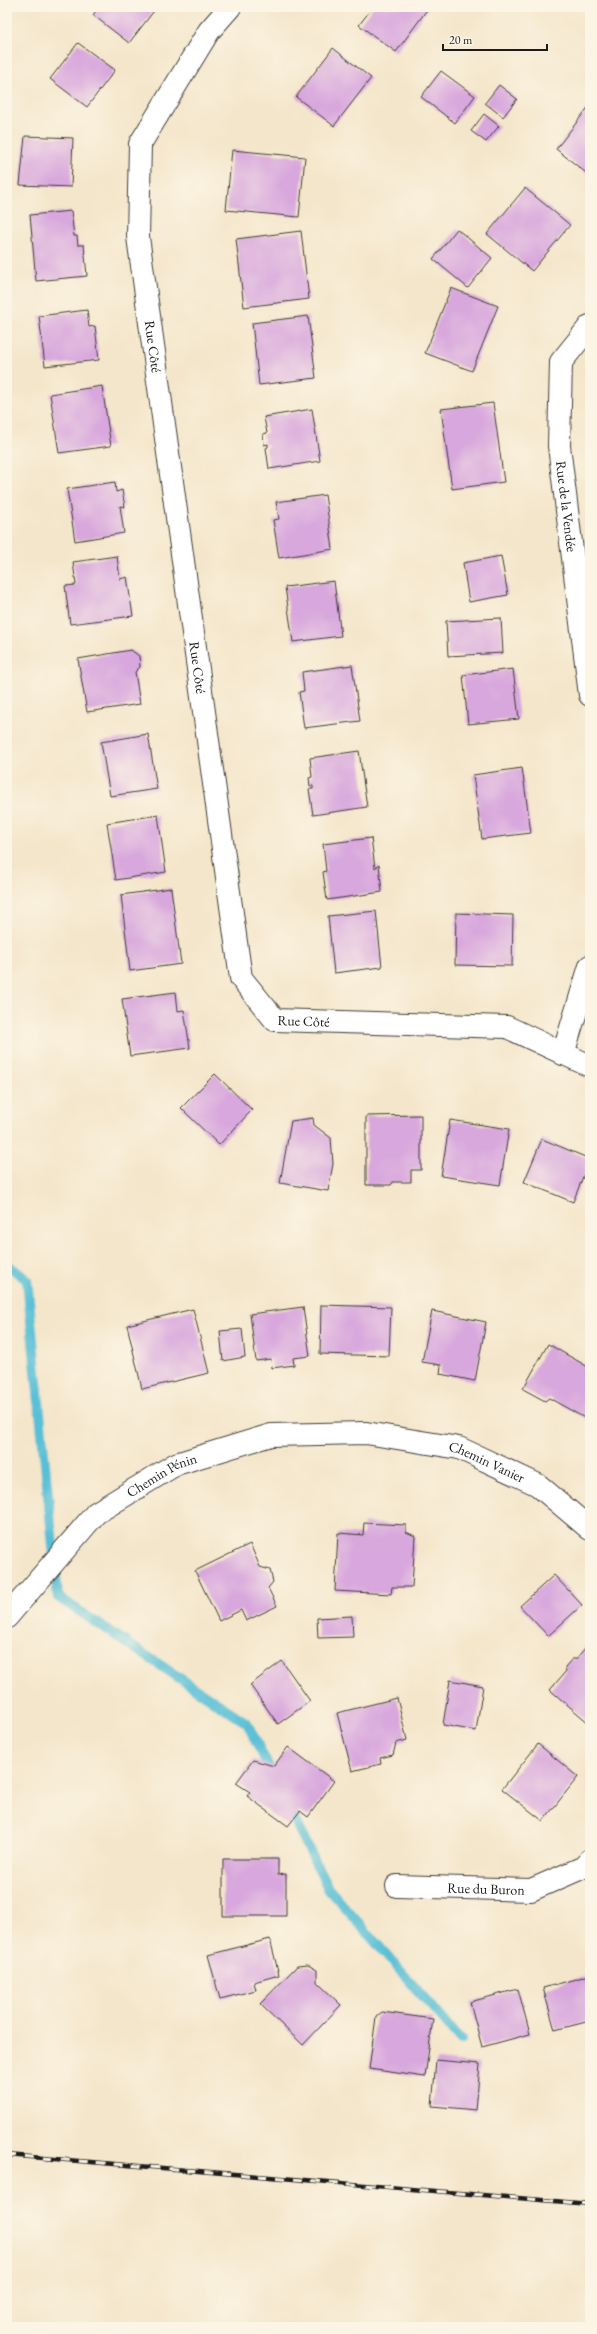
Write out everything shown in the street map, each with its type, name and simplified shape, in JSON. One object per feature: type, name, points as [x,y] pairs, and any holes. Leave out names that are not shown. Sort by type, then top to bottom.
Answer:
[{"type":"street","name":"Rue Côté","points":[[230,7],[209,31],[140,144],[138,237],[241,978],[276,1020],[507,1027],[590,1066]]},
{"type":"street","name":"Rue de la Vendée","points":[[590,326],[561,362],[559,446],[590,695]]},
{"type":"street","points":[[563,1054],[590,966]]},
{"type":"street","name":"Chemin Vanier","points":[[366,1432],[459,1448],[538,1485],[590,1530]]},
{"type":"street","name":"Chemin Pénin","points":[[7,1617],[96,1513],[176,1464],[271,1435],[366,1432]]},
{"type":"street","name":"Rue du Buron","points":[[397,1886],[531,1890],[584,1867],[590,1860]]},
{"type":"building","points":[[99,7],[157,7],[129,43],[93,15]]},
{"type":"building","points":[[373,7],[429,7],[396,52],[359,25]]},
{"type":"building","points":[[78,43],[115,70],[87,107],[50,79]]},
{"type":"building","points":[[333,48],[371,78],[334,126],[296,97]]},
{"type":"building","points":[[441,71],[475,96],[455,123],[421,97]]},
{"type":"building","points":[[499,85],[517,99],[503,117],[485,103]]},
{"type":"building","points":[[590,105],[590,176],[556,149]]},
{"type":"building","points":[[484,114],[499,126],[486,142],[471,131]]},
{"type":"building","points":[[25,136],[73,138],[71,187],[20,185]]},
{"type":"building","points":[[232,150],[305,157],[299,217],[226,210]]},
{"type":"building","points":[[525,188],[570,225],[532,271],[487,234]]},
{"type":"building","points":[[71,211],[74,236],[77,236],[78,245],[84,245],[87,276],[36,281],[30,215]]},
{"type":"building","points":[[457,229],[492,258],[468,288],[433,259]]},
{"type":"building","points":[[301,231],[309,299],[244,307],[236,239]]},
{"type":"building","points":[[451,288],[498,306],[472,371],[425,353]]},
{"type":"building","points":[[87,310],[89,327],[95,326],[99,360],[45,366],[39,316]]},
{"type":"building","points":[[308,316],[316,378],[259,385],[252,323]]},
{"type":"building","points":[[102,386],[111,446],[59,453],[50,394]]},
{"type":"building","points":[[493,403],[504,482],[452,489],[441,409]]},
{"type":"building","points":[[312,409],[320,461],[269,469],[266,448],[268,447],[268,444],[264,445],[263,434],[267,433],[264,417]]},
{"type":"building","points":[[115,482],[116,492],[122,490],[125,507],[120,506],[124,533],[75,541],[67,489]]},
{"type":"building","points":[[325,495],[333,549],[279,558],[273,520],[279,519],[276,502]]},
{"type":"building","points":[[117,556],[120,579],[127,577],[133,616],[70,624],[65,586],[76,585],[73,562]]},
{"type":"building","points":[[501,556],[508,595],[469,602],[463,563]]},
{"type":"building","points":[[334,581],[341,636],[293,642],[285,587]]},
{"type":"building","points":[[501,618],[503,653],[448,656],[446,621]]},
{"type":"building","points":[[131,650],[139,656],[140,667],[135,672],[140,704],[87,712],[78,659]]},
{"type":"building","points":[[352,665],[360,721],[304,728],[299,692],[304,691],[302,672]]},
{"type":"building","points":[[513,669],[519,719],[468,724],[463,675]]},
{"type":"building","points":[[148,734],[157,789],[110,796],[101,742]]},
{"type":"building","points":[[359,751],[367,807],[313,815],[309,789],[313,789],[313,786],[310,786],[309,778],[312,777],[310,758]]},
{"type":"building","points":[[522,768],[531,833],[482,839],[473,775]]},
{"type":"building","points":[[158,815],[166,872],[116,880],[107,823]]},
{"type":"building","points":[[371,838],[375,868],[379,865],[382,892],[327,900],[323,872],[326,871],[323,844]]},
{"type":"building","points":[[171,888],[181,964],[130,971],[121,895]]},
{"type":"building","points":[[376,911],[382,967],[334,973],[328,916]]},
{"type":"building","points":[[456,913],[513,915],[512,966],[455,965]]},
{"type":"building","points":[[176,992],[178,1011],[184,1010],[190,1048],[130,1056],[122,999]]},
{"type":"building","points":[[215,1074],[252,1110],[219,1145],[181,1108]]},
{"type":"building","points":[[421,1115],[421,1170],[411,1170],[411,1182],[393,1182],[391,1185],[366,1185],[366,1116]]},
{"type":"building","points":[[313,1118],[314,1125],[331,1138],[333,1164],[328,1191],[280,1183],[291,1121]]},
{"type":"building","points":[[450,1120],[509,1129],[500,1185],[441,1176]]},
{"type":"building","points":[[542,1139],[590,1159],[573,1202],[524,1182]]},
{"type":"building","points":[[321,1305],[391,1307],[389,1356],[320,1354]]},
{"type":"building","points":[[303,1307],[310,1356],[293,1358],[294,1365],[272,1368],[271,1359],[256,1361],[250,1314]]},
{"type":"building","points":[[193,1309],[209,1373],[142,1389],[127,1325]]},
{"type":"building","points":[[432,1311],[486,1322],[475,1381],[440,1374],[441,1365],[422,1362]]},
{"type":"building","points":[[242,1329],[245,1357],[223,1361],[220,1331]]},
{"type":"building","points":[[548,1344],[590,1368],[590,1421],[549,1398],[545,1401],[523,1389]]},
{"type":"building","points":[[364,1523],[406,1525],[406,1532],[415,1536],[412,1587],[392,1587],[391,1594],[335,1591],[338,1533],[363,1535]]},
{"type":"building","points":[[250,1544],[260,1567],[270,1570],[273,1582],[268,1588],[277,1606],[246,1621],[241,1610],[219,1621],[195,1571]]},
{"type":"building","points":[[554,1575],[582,1605],[548,1636],[520,1606]]},
{"type":"building","points":[[352,1616],[353,1637],[318,1638],[317,1618]]},
{"type":"building","points":[[590,1642],[590,1724],[550,1690],[566,1671],[565,1667],[572,1659],[576,1659]]},
{"type":"building","points":[[282,1661],[310,1701],[278,1724],[250,1685]]},
{"type":"building","points":[[450,1680],[483,1686],[476,1731],[443,1725]]},
{"type":"building","points":[[397,1698],[407,1740],[396,1743],[393,1755],[380,1758],[381,1764],[352,1771],[337,1713]]},
{"type":"building","points":[[538,1744],[578,1777],[543,1821],[502,1789]]},
{"type":"building","points":[[288,1747],[334,1781],[308,1817],[300,1811],[288,1826],[247,1796],[250,1792],[236,1783],[253,1760],[274,1766]]},
{"type":"building","points":[[223,1859],[278,1859],[278,1875],[286,1874],[286,1916],[223,1916]]},
{"type":"building","points":[[270,1939],[279,1975],[254,1982],[256,1990],[220,1999],[208,1955]]},
{"type":"building","points":[[308,1965],[317,1970],[317,1982],[341,2005],[303,2045],[260,2004],[297,1966]]},
{"type":"building","points":[[590,1975],[590,2021],[555,2030],[543,1988]]},
{"type":"building","points":[[518,1989],[530,2034],[482,2047],[470,2002]]},
{"type":"building","points":[[382,2012],[433,2019],[425,2077],[369,2069],[376,2017]]},
{"type":"building","points":[[436,2060],[480,2064],[476,2110],[432,2106]]},
{"type":"waterway","points":[[7,1264],[27,1280],[58,1597],[247,1723],[273,1776]]},
{"type":"waterway","points":[[288,1807],[328,1888],[461,2040]]},
{"type":"railway","points":[[7,2155],[590,2204]]}]
